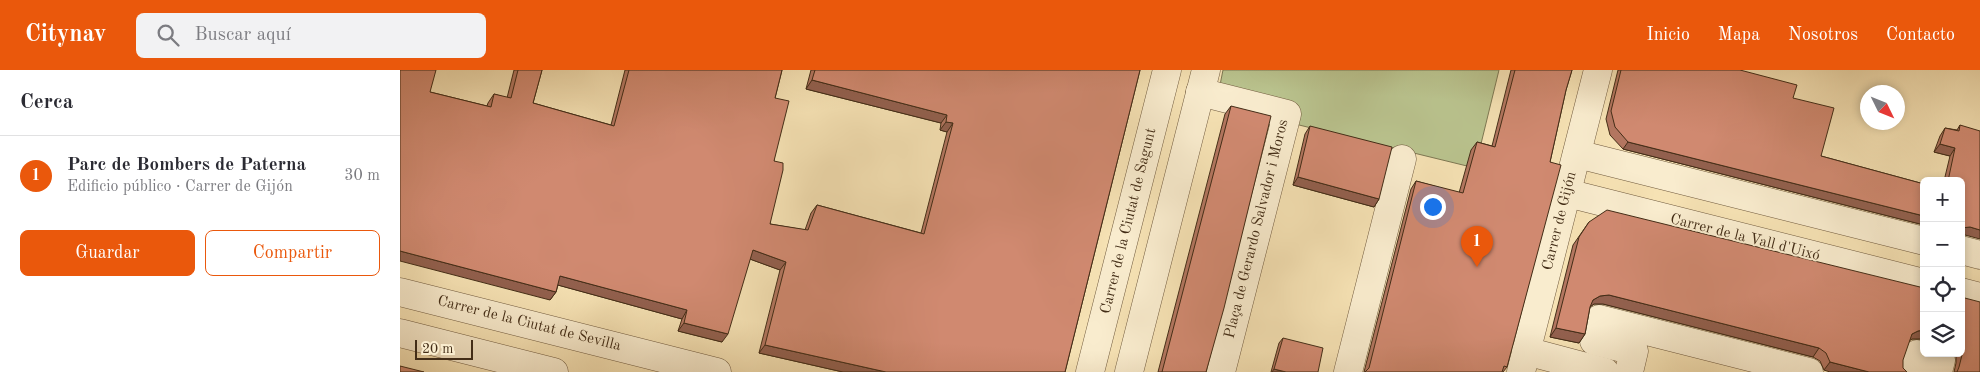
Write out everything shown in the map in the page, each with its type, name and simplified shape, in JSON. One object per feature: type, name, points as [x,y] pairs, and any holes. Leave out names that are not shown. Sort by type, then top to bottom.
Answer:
[{"type":"street","name":"Carrer de la Ciutat de Sagunt","points":[[1090,372],[1167,70]]},
{"type":"street","name":"Carrer de Gijón","points":[[1524,362],[1598,70]]},
{"type":"street","points":[[1129,372],[1203,81]]},
{"type":"street","name":"Plaça de Gerardo Salvador i Moros","points":[[1203,81],[1287,114],[1220,372]]},
{"type":"street","points":[[1577,154],[1920,240]]},
{"type":"street","points":[[1348,372],[1402,158]]},
{"type":"street","name":"Carrer de la Vall d'Uixó","points":[[1567,193],[1920,282]]},
{"type":"street","points":[[1965,251],[1980,255]]},
{"type":"street","name":"Carrer de la Ciutat de Sevilla","points":[[400,292],[716,372]]},
{"type":"street","points":[[1965,293],[1980,297]]},
{"type":"street","points":[[1629,372],[1634,351],[1594,341],[1599,319],[1743,364],[1809,372]]},
{"type":"street","points":[[400,333],[554,372]]},
{"type":"street","points":[[1912,372],[1917,354],[1941,360],[1938,372]]},
{"type":"street","points":[[1524,362],[1604,372]]},
{"type":"green space","points":[[1223,70],[1499,70],[1479,152],[1467,166],[1295,124],[1220,85]]},
{"type":"building","points":[[400,70],[436,70],[430,92],[491,107],[494,94],[511,98],[518,70],[542,70],[533,103],[614,126],[629,70],[782,70],[775,98],[789,101],[774,161],[783,163],[783,170],[770,224],[808,230],[817,205],[924,234],[953,123],[946,122],[947,115],[812,80],[815,70],[1140,70],[1065,372],[886,372],[765,345],[786,262],[753,250],[728,334],[684,323],[687,310],[560,276],[556,292],[400,251]]},
{"type":"building","points":[[1515,70],[1572,70],[1550,162],[1561,165],[1507,367],[1504,366],[1502,372],[1365,372],[1369,368],[1416,181],[1463,193],[1477,142],[1495,147]]},
{"type":"building","points":[[1621,70],[1740,70],[1797,85],[1793,98],[1834,108],[1821,156],[1920,183],[1920,215],[1628,142],[1615,127],[1611,111]]},
{"type":"building","points":[[1231,106],[1271,116],[1224,308],[1206,372],[1162,372]]},
{"type":"building","points":[[1960,125],[1980,131],[1980,230],[1965,228],[1965,177],[1949,177],[1955,148],[1940,144],[1945,128],[1959,131]]},
{"type":"building","points":[[1310,126],[1392,147],[1379,199],[1298,177]]},
{"type":"building","points":[[1607,210],[1920,287],[1920,331],[1912,334],[1903,360],[1903,368],[1907,372],[1869,372],[1830,362],[1826,353],[1819,348],[1609,295],[1600,296],[1593,300],[1585,334],[1556,328],[1579,237],[1589,222]]},
{"type":"building","points":[[1965,298],[1980,302],[1980,372],[1957,372],[1962,357],[1965,357]]},
{"type":"building","points":[[1283,338],[1323,348],[1318,372],[1286,372],[1274,369]]},
{"type":"building","points":[[400,366],[424,372],[400,372]]},
{"type":"place","name":"Parc de Bombers de Paterna","points":[[1477,267]]}]
